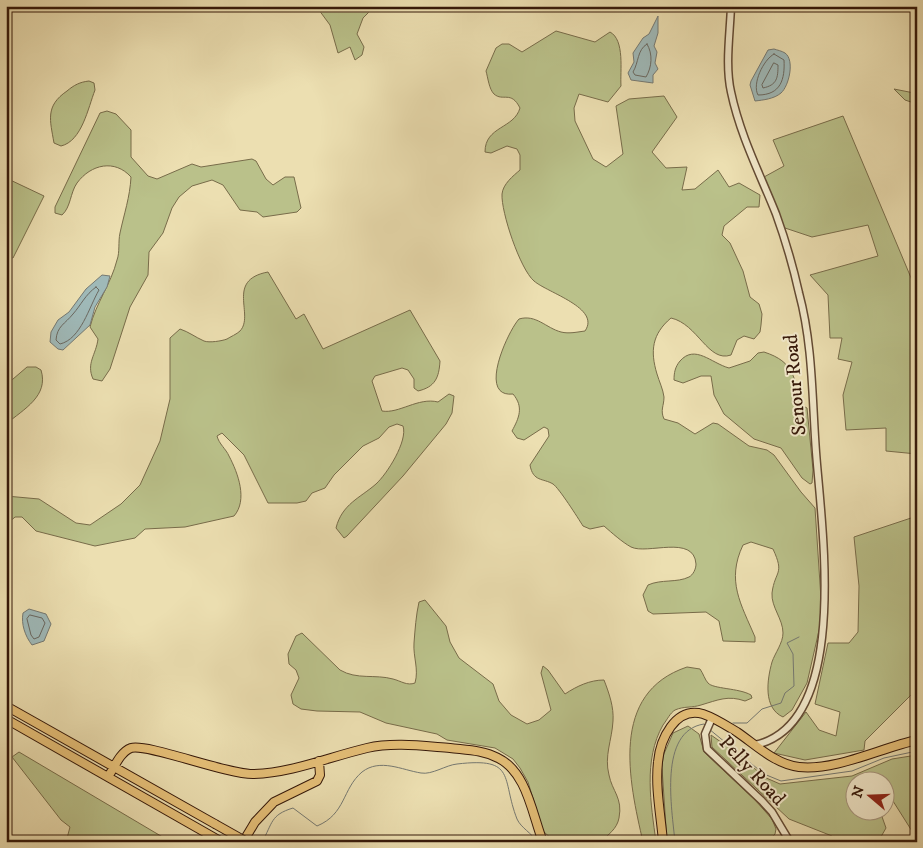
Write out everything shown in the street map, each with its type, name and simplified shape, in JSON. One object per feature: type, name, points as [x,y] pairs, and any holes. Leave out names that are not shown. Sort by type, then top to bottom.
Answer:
[{"type":"main road","points":[[6,706],[245,842],[255,822],[274,802],[317,781],[320,772],[319,761]]},
{"type":"main road","points":[[663,842],[657,768],[665,735],[677,720],[684,716],[702,714],[712,718],[784,763],[811,768],[836,763],[917,740]]},
{"type":"main road","points":[[6,719],[222,842]]},
{"type":"main road","points":[[108,777],[123,754],[137,747],[237,773],[277,772],[368,748],[390,745],[440,748],[492,755],[507,764],[518,777],[544,842]]},
{"type":"street","name":"Senour Road","points":[[730,6],[730,90],[747,143],[783,234],[804,318],[814,401],[826,578],[822,638],[807,697],[782,735],[755,745]]},
{"type":"street","name":"Pelly Road","points":[[712,718],[705,734],[707,749],[710,754],[762,801],[772,812],[790,842]]},
{"type":"green space","points":[[316,6],[375,6],[363,18],[357,34],[364,47],[362,55],[355,60],[350,47],[338,53],[330,25]]},
{"type":"green space","points":[[556,31],[595,42],[610,32],[618,42],[621,56],[621,86],[608,102],[579,94],[574,108],[575,121],[593,159],[606,167],[623,154],[616,106],[629,99],[664,96],[677,117],[652,152],[666,168],[687,167],[682,190],[695,189],[718,170],[729,187],[739,183],[760,195],[759,207],[747,207],[724,226],[722,235],[730,243],[743,271],[750,297],[759,304],[762,314],[760,332],[754,339],[744,336],[737,340],[731,355],[723,356],[709,348],[689,327],[671,318],[656,337],[653,350],[664,400],[662,410],[664,419],[678,423],[695,434],[713,423],[718,424],[749,446],[767,450],[774,455],[815,508],[821,599],[820,626],[807,683],[792,710],[783,717],[772,707],[768,693],[770,669],[783,633],[772,598],[773,586],[779,568],[773,549],[751,542],[743,545],[738,558],[736,570],[737,592],[755,637],[755,642],[723,641],[719,621],[706,612],[653,614],[648,611],[643,595],[648,585],[684,579],[690,576],[696,566],[693,555],[687,550],[679,548],[638,549],[631,547],[604,526],[590,529],[583,526],[556,487],[536,477],[531,470],[530,465],[549,436],[548,429],[544,427],[524,440],[517,438],[512,431],[517,422],[518,403],[513,394],[502,392],[497,386],[498,362],[508,336],[519,319],[531,318],[564,333],[585,331],[588,323],[586,315],[580,308],[534,281],[517,253],[508,226],[502,194],[506,184],[520,170],[520,155],[517,149],[507,146],[491,153],[485,152],[486,144],[490,137],[494,132],[512,120],[520,108],[513,99],[497,96],[492,92],[486,71],[496,48],[502,44],[509,44],[522,52]]},
{"type":"green space","points":[[89,81],[94,83],[95,90],[79,131],[68,143],[61,146],[54,143],[51,114],[55,102],[72,87]]},
{"type":"green space","points":[[917,85],[917,99],[911,102],[905,100],[894,89],[914,93]]},
{"type":"green space","points":[[107,111],[116,114],[131,130],[131,157],[148,176],[157,179],[192,164],[201,167],[252,159],[256,161],[266,179],[273,185],[285,177],[294,177],[301,208],[297,212],[263,217],[257,212],[240,210],[223,185],[212,180],[192,186],[179,197],[172,208],[163,233],[149,252],[148,275],[130,307],[110,369],[102,381],[93,379],[91,373],[91,364],[98,339],[90,327],[118,257],[119,236],[131,177],[125,171],[111,166],[96,168],[77,183],[67,208],[62,215],[55,213],[55,207],[100,113]]},
{"type":"green space","points":[[843,116],[917,292],[917,454],[886,451],[886,428],[846,430],[843,395],[852,362],[838,359],[842,338],[830,338],[828,295],[810,275],[878,256],[868,225],[812,237],[782,227],[764,177],[784,166],[773,140]]},
{"type":"green space","points":[[6,178],[44,196],[13,258],[6,257]]},
{"type":"green space","points":[[268,272],[296,319],[304,314],[323,349],[410,310],[440,361],[439,372],[432,384],[418,391],[414,388],[414,379],[408,370],[402,368],[375,376],[372,381],[382,411],[395,410],[416,403],[438,402],[449,394],[454,396],[452,413],[446,424],[403,476],[347,536],[344,538],[336,528],[339,520],[352,502],[376,484],[386,473],[400,448],[404,432],[403,426],[397,424],[389,427],[379,438],[363,446],[334,475],[325,488],[312,493],[306,501],[297,503],[268,503],[244,455],[222,433],[217,436],[218,439],[228,453],[240,486],[240,502],[234,516],[185,527],[145,529],[135,538],[95,546],[36,531],[22,517],[15,517],[6,525],[6,496],[39,499],[76,523],[90,525],[121,504],[140,485],[160,441],[170,399],[170,338],[180,329],[204,341],[215,342],[225,340],[240,331],[244,324],[245,316],[244,290],[248,282],[255,276]]},
{"type":"green space","points":[[764,352],[782,361],[792,372],[801,405],[807,408],[813,470],[812,483],[810,484],[802,478],[781,448],[754,439],[724,414],[714,395],[711,376],[701,376],[683,383],[674,380],[678,363],[691,354],[703,356],[729,368],[750,361],[758,353]]},
{"type":"green space","points":[[27,367],[36,367],[41,370],[43,379],[41,387],[33,401],[6,424],[6,385]]},
{"type":"green space","points":[[917,516],[917,689],[865,741],[864,750],[805,760],[774,753],[806,712],[819,730],[836,736],[840,712],[815,704],[828,643],[849,643],[858,632],[859,586],[854,537]]},
{"type":"green space","points":[[425,600],[446,626],[450,642],[459,658],[493,684],[499,701],[511,715],[527,724],[539,720],[551,710],[541,673],[543,666],[565,694],[584,684],[604,680],[613,711],[607,761],[610,781],[620,805],[620,811],[619,818],[612,832],[600,842],[555,842],[543,831],[528,782],[520,768],[513,759],[495,748],[447,740],[437,734],[386,723],[360,712],[317,711],[301,709],[293,704],[291,695],[299,678],[296,670],[289,664],[288,654],[296,636],[302,633],[340,670],[346,673],[393,679],[407,684],[415,683],[414,643],[416,617],[419,602]]},
{"type":"green space","points":[[687,667],[700,669],[707,682],[711,685],[740,691],[751,695],[752,698],[745,701],[733,698],[723,699],[678,709],[670,715],[657,739],[651,767],[651,798],[656,842],[643,842],[630,767],[630,741],[635,718],[645,697],[662,679]]},
{"type":"green space","points":[[688,726],[699,734],[704,752],[755,800],[772,819],[776,829],[775,834],[768,842],[667,842],[662,768],[663,756],[673,733]]},
{"type":"green space","points":[[711,735],[742,757],[764,777],[780,784],[846,777],[846,820],[883,820],[886,828],[878,842],[835,842],[832,836],[789,819],[712,747]]},
{"type":"green space","points":[[19,752],[171,842],[66,842],[70,827],[61,820],[12,757]]},
{"type":"green space","points":[[917,755],[917,839],[896,806],[896,770],[866,770],[892,759]]},
{"type":"water","points":[[658,16],[658,33],[654,46],[657,52],[655,63],[658,69],[653,75],[653,83],[631,80],[628,73],[634,62],[633,53],[643,38],[649,34]]},
{"type":"water","points":[[774,49],[785,53],[790,61],[790,73],[786,85],[784,90],[775,97],[755,101],[750,85],[751,81],[768,50]]},
{"type":"water","points":[[102,275],[110,276],[107,287],[95,307],[90,325],[63,350],[58,349],[50,342],[51,332],[58,320],[69,312],[86,289]]},
{"type":"water","points":[[29,609],[46,614],[51,624],[44,641],[32,645],[27,638],[23,626],[23,613]]},
{"type":"waterway","points":[[733,723],[747,723],[762,709],[781,703],[785,693],[794,686],[793,654],[787,643],[799,637]]},
{"type":"waterway","points":[[675,842],[671,792],[671,773],[674,756],[680,741],[689,730],[704,724],[706,726]]},
{"type":"waterway","points":[[709,729],[764,774],[781,781],[852,771],[884,758],[917,751]]},
{"type":"waterway","points":[[262,842],[273,820],[280,814],[293,808],[317,826],[326,821],[339,808],[356,779],[369,768],[384,765],[425,773],[457,764],[476,763],[489,764],[498,768],[504,774],[517,819],[537,842]]}]
